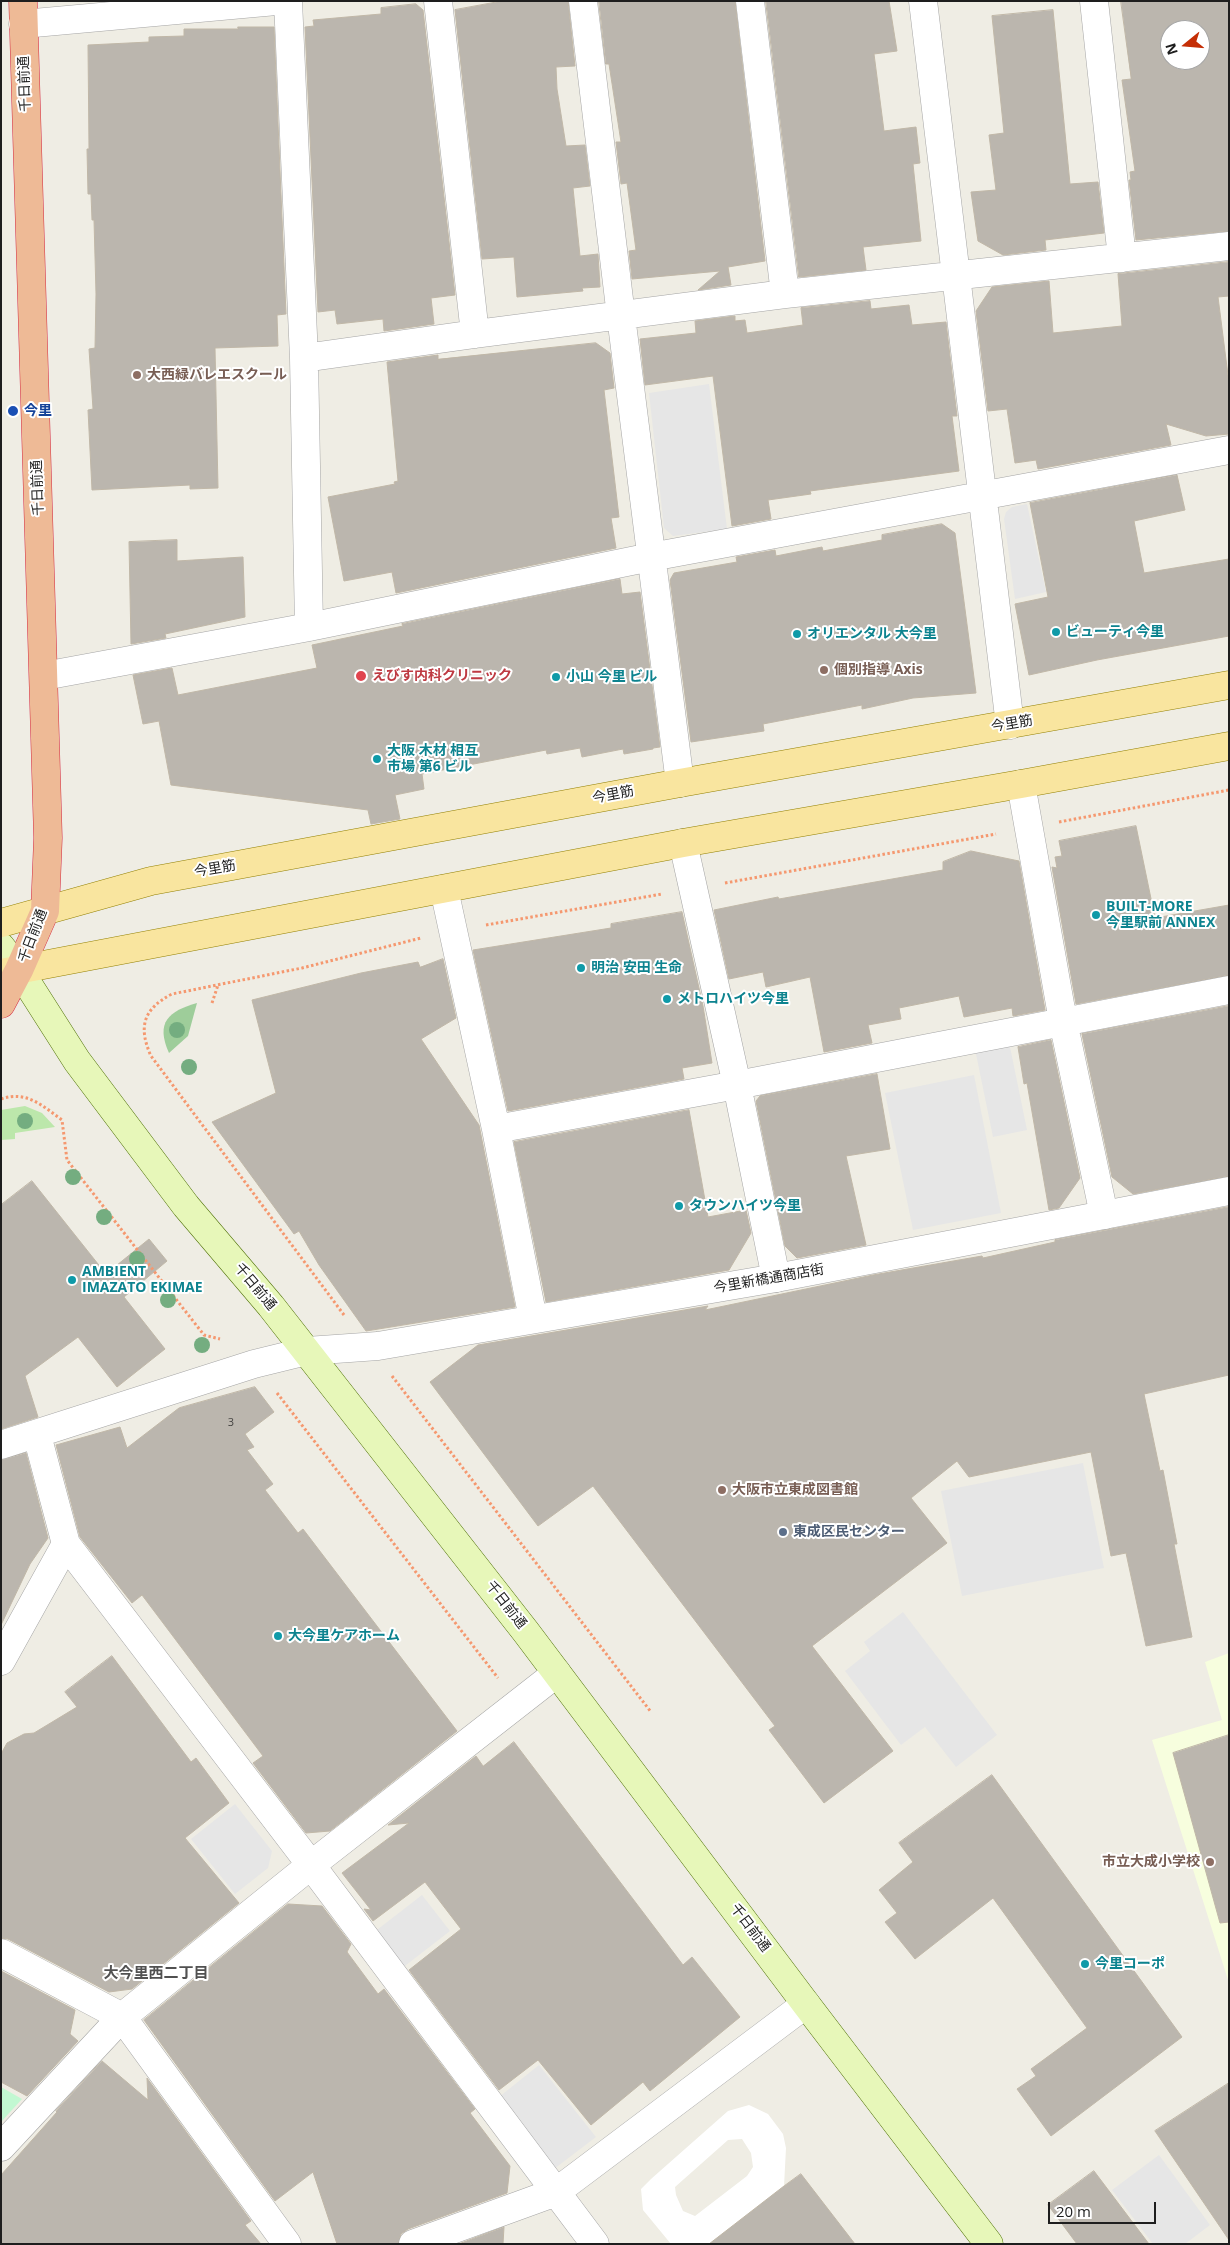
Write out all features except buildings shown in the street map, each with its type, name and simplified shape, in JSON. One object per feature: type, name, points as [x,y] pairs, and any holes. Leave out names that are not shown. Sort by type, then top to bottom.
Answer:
[{"type":"highway","name":"千日前通","points":[[10,972],[45,911],[48,838],[23,12]]},
{"type":"highway","points":[[1,1004],[10,972]]},
{"type":"main road","name":"今里筋","points":[[1,923],[151,881],[680,783],[1229,685]]},
{"type":"main road","points":[[10,972],[683,843],[1229,746]]},
{"type":"main road","name":"千日前通","points":[[1,947],[10,972],[186,1206],[307,1351],[557,1673],[989,2244]]},
{"type":"street","points":[[23,12],[276,1]]},
{"type":"street","points":[[288,1],[304,358],[309,627]]},
{"type":"street","points":[[438,1],[474,334]]},
{"type":"street","points":[[583,1],[680,783]]},
{"type":"street","points":[[750,1],[785,294]]},
{"type":"street","points":[[923,1],[1010,725]]},
{"type":"street","points":[[1094,1],[1122,258]]},
{"type":"street","points":[[304,358],[785,294],[1229,246]]},
{"type":"street","points":[[44,676],[309,627],[651,557],[1229,450]]},
{"type":"street","points":[[1021,784],[1063,1021],[1104,1215]]},
{"type":"street","points":[[683,843],[737,1085],[776,1278]]},
{"type":"street","points":[[444,889],[496,1129],[532,1320]]},
{"type":"street","points":[[496,1129],[737,1085],[1229,990]]},
{"type":"street","name":"今里新橋通商店街","points":[[1,1445],[257,1364],[307,1351],[378,1346],[776,1278],[1229,1191]]},
{"type":"street","points":[[37,1435],[66,1544],[311,1865],[595,2244]]},
{"type":"street","points":[[1,1661],[66,1544]]},
{"type":"street","points":[[1,2147],[122,2018],[311,1865],[557,1673]]},
{"type":"street","points":[[1,1953],[122,2018],[287,2244]]},
{"type":"street","points":[[413,2244],[556,2192],[806,2004]]},
{"type":"path","points":[[348,1320],[187,1106],[152,1056],[147,1047],[144,1030],[148,1013],[156,1002],[172,994],[302,968],[453,930],[693,889],[1229,790]]},
{"type":"path","points":[[212,1003],[218,985]]},
{"type":"path","points":[[1,1099],[9,1096],[31,1098],[62,1120],[67,1160],[204,1335],[239,1345],[257,1364],[269,1383],[502,1683]]},
{"type":"path","points":[[388,1372],[651,1712]]},
{"type":"shaded area","points":[[709,384],[727,529],[673,536],[664,528],[649,393]]},
{"type":"shaded area","points":[[1027,504],[1046,592],[1015,599],[1004,519],[1006,512],[1012,507]]},
{"type":"shaded area","points":[[1009,1042],[1027,1130],[993,1137],[975,1049]]},
{"type":"shaded area","points":[[974,1075],[1001,1213],[913,1230],[885,1093]]},
{"type":"shaded area","points":[[1083,1463],[1104,1568],[962,1596],[941,1491]]},
{"type":"shaded area","points":[[903,1612],[997,1735],[956,1767],[925,1727],[901,1745],[845,1671],[870,1651],[864,1642]]},
{"type":"shaded area","name":"市立大成小学校","points":[[1229,1653],[1229,1983],[1152,1740],[1222,1720],[1205,1662]]},
{"type":"shaded area","points":[[235,1804],[272,1851],[268,1868],[235,1894],[191,1839]]},
{"type":"shaded area","points":[[422,1895],[450,1931],[401,1969],[373,1933]]},
{"type":"shaded area","points":[[539,2065],[596,2137],[554,2169],[499,2097]]},
{"type":"shaded area","points":[[1159,2155],[1210,2225],[1185,2244],[1153,2244],[1112,2190]]},
{"type":"green space","points":[[197,1003],[188,1036],[169,1053],[164,1033],[167,1019],[179,1010]]},
{"type":"green space","points":[[25,1106],[42,1113],[55,1127],[15,1133],[15,1139],[1,1140],[1,1110]]},
{"type":"green space","points":[[1,2087],[22,2099],[1,2122]]},
{"type":"pier","points":[[749,2105],[768,2114],[783,2134],[786,2148],[784,2186],[709,2244],[671,2244],[643,2210],[641,2189],[728,2111]],"holes":[[[742,2139],[751,2153],[753,2167],[747,2176],[695,2216],[683,2211],[676,2195],[675,2187],[728,2140]]]},
{"type":"place","name":"大西緑バレエスクール","points":[[137,375]]},
{"type":"place","name":"今里","points":[[13,411]]},
{"type":"place","name":"ビューティ今里","points":[[1056,632]]},
{"type":"place","name":"オリエンタル 大今里","points":[[797,634]]},
{"type":"place","name":"個別指導 Axis","points":[[824,670]]},
{"type":"place","name":"えびす内科クリニック","points":[[361,676]]},
{"type":"place","name":"小山 今里 ビル","points":[[556,677]]},
{"type":"place","name":"大阪 木材 相互 市場 第6 ビル","points":[[377,759]]},
{"type":"place","name":"BUILT-MORE 今里駅前 ANNEX","points":[[1096,915]]},
{"type":"place","name":"明治 安田 生命","points":[[581,968]]},
{"type":"place","name":"メトロハイツ今里","points":[[667,999]]},
{"type":"place","name":"タウンハイツ今里","points":[[679,1206]]},
{"type":"place","name":"AMBIENT IMAZATO EKIMAE","points":[[72,1280]]},
{"type":"place","name":"大阪市立東成図書館","points":[[722,1490]]},
{"type":"place","name":"東成区民センター","points":[[783,1532]]},
{"type":"place","name":"大今里ケアホーム","points":[[278,1636]]},
{"type":"place","name":"市立大成小学校","points":[[1210,1862]]},
{"type":"place","name":"今里コーポ","points":[[1085,1964]]},
{"type":"district","name":"大今里西二丁目","points":[[156,1974]]}]
